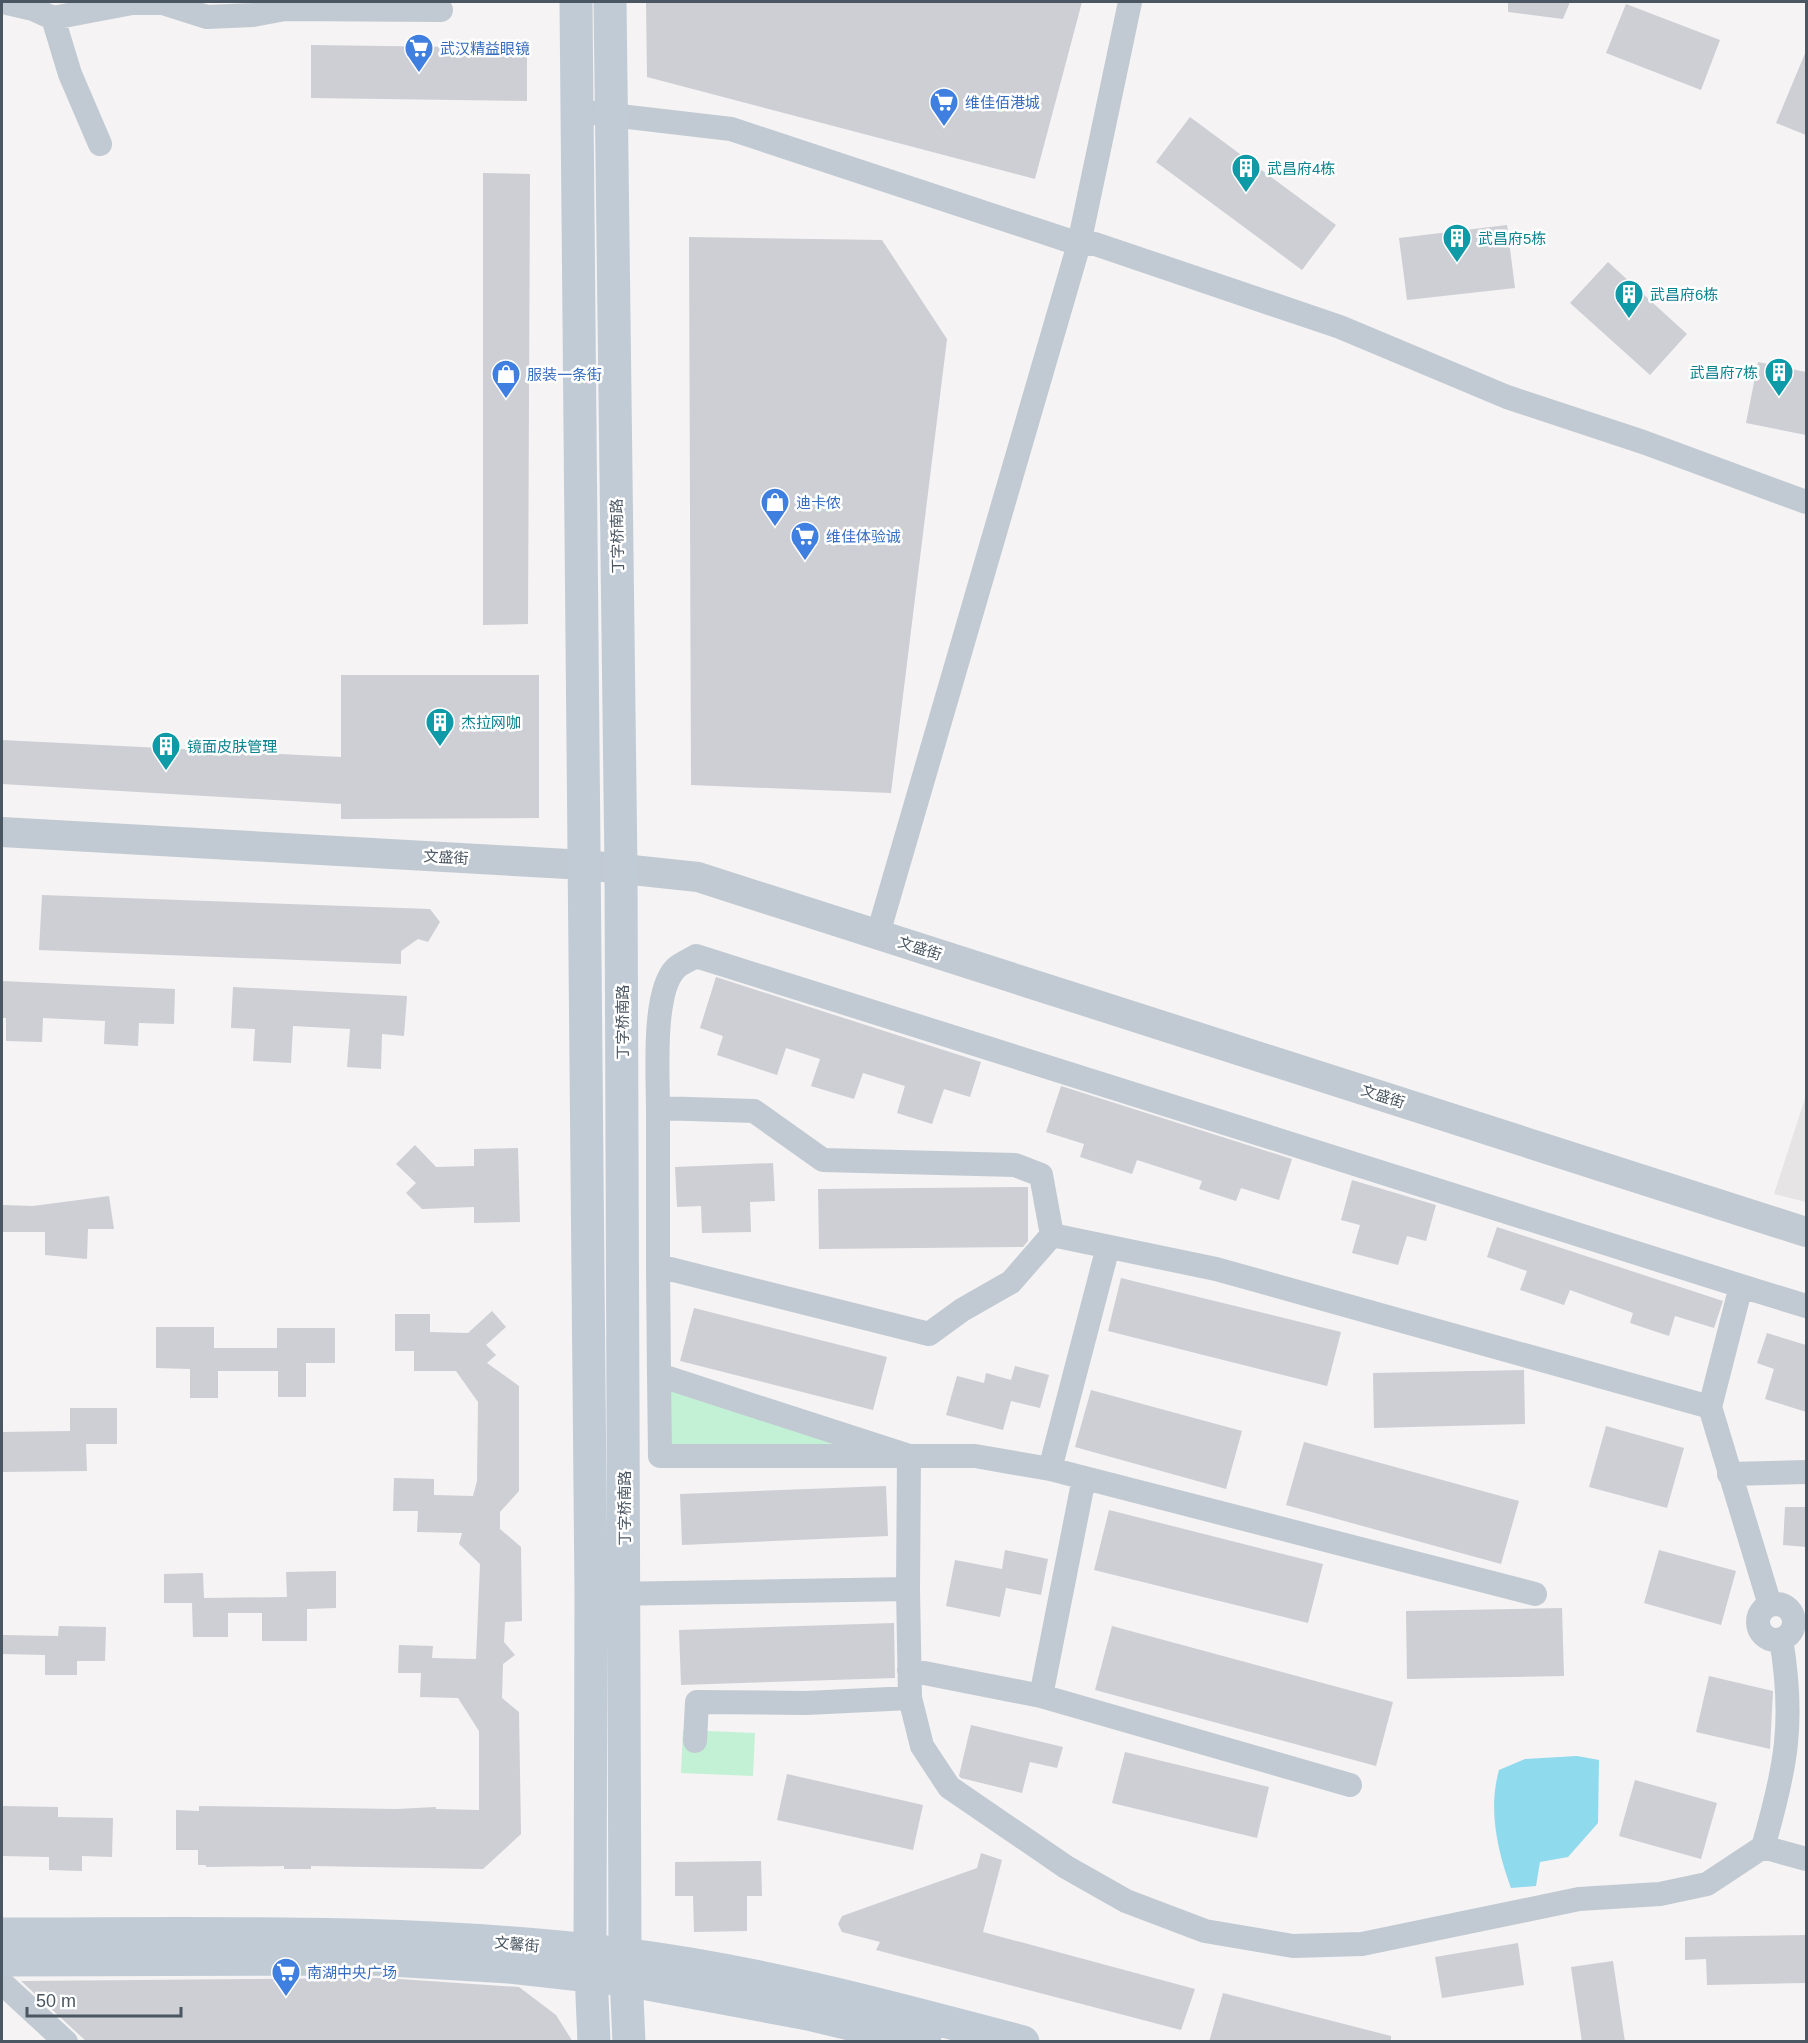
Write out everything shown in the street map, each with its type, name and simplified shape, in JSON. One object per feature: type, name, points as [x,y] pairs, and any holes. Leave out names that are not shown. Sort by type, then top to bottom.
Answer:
[{"type":"main road","points":[[576,2],[591,1594],[591,1963],[594,2042]]},
{"type":"main road","name":"丁字桥南路","points":[[610,2],[621,869],[626,1967],[629,2042]]},
{"type":"main road","name":"文馨街","points":[[2,1934],[308,1934],[408,1937],[591,1963],[834,1993],[1023,2042]]},
{"type":"main road","name":"文馨街","points":[[2,1960],[374,1959],[509,1967],[591,1963]]},
{"type":"main road","name":"文馨街","points":[[626,1967],[925,2042]]},
{"type":"street","points":[[2,2],[33,9],[53,18],[132,3],[163,3],[207,17],[302,5],[441,10]]},
{"type":"street","points":[[878,934],[1079,244],[1130,2]]},
{"type":"street","points":[[53,18],[70,74],[100,144]]},
{"type":"street","points":[[577,111],[731,129],[1079,244],[1095,244],[1340,327],[1507,397],[1643,441],[1806,502]]},
{"type":"street","name":"文盛街","points":[[2,832],[585,866],[698,877],[1806,1233]]},
{"type":"street","points":[[1534,1594],[1050,1469],[975,1456],[660,1456],[659,1015],[665,989],[675,969],[696,956],[1806,1306]]},
{"type":"street","points":[[658,1108],[754,1111],[823,1160],[1014,1165],[1041,1175],[1052,1235]]},
{"type":"street","points":[[1052,1235],[1216,1269],[1710,1407]]},
{"type":"street","points":[[658,1266],[929,1334],[962,1310],[1011,1282],[1052,1235]]},
{"type":"street","points":[[1050,1469],[1108,1246]]},
{"type":"street","points":[[909,1456],[910,1698],[922,1746],[949,1787],[1057,1861],[1126,1901],[1205,1931],[1293,1946],[1362,1944],[1579,1899],[1660,1894],[1707,1884],[1763,1847],[1783,1776],[1788,1746],[1786,1668],[1781,1639],[1769,1638],[1760,1630],[1761,1613],[1789,1609],[1729,1474],[1710,1407],[1741,1286]]},
{"type":"street","points":[[659,1375],[909,1456]]},
{"type":"street","points":[[1729,1474],[1806,1472]]},
{"type":"street","points":[[1041,1696],[1084,1478]]},
{"type":"street","points":[[591,1594],[908,1589]]},
{"type":"street","points":[[909,1670],[1041,1696],[1350,1785]]},
{"type":"street","points":[[695,1741],[697,1702],[806,1703],[910,1698]]},
{"type":"street","points":[[1763,1847],[1806,1859]]},
{"type":"street","points":[[2,1983],[66,2042]]},
{"type":"shaded area","points":[[1806,1095],[1806,1202],[1774,1194]]},
{"type":"green space","points":[[671,1388],[856,1446],[670,1445]]},
{"type":"green space","points":[[683,1730],[755,1733],[753,1776],[681,1773]]},
{"type":"water","points":[[1577,1756],[1599,1760],[1598,1823],[1568,1857],[1540,1862],[1536,1886],[1511,1888],[1498,1844],[1494,1814],[1499,1770],[1525,1759]]},
{"type":"building","name":"维佳佰港城","points":[[646,2],[1082,2],[1035,179],[647,77]]},
{"type":"building","points":[[1508,2],[1570,2],[1563,19],[1508,12]]},
{"type":"building","points":[[1626,4],[1720,40],[1701,90],[1606,53]]},
{"type":"building","name":"武汉精益眼镜","points":[[311,45],[527,48],[527,101],[311,98]]},
{"type":"building","points":[[1806,51],[1806,135],[1776,123]]},
{"type":"building","name":"武昌府4栋","points":[[1190,117],[1336,225],[1302,270],[1156,162]]},
{"type":"building","name":"服装一条街","points":[[483,173],[530,174],[528,624],[483,625]]},
{"type":"building","name":"武昌府5栋","points":[[1507,225],[1515,288],[1407,300],[1399,238]]},
{"type":"building","name":"维佳体验诚","points":[[689,237],[882,240],[947,339],[891,793],[691,785]]},
{"type":"building","name":"武昌府6栋","points":[[1608,262],[1687,334],[1650,375],[1570,303]]},
{"type":"building","name":"武昌府7栋","points":[[1758,362],[1806,372],[1806,435],[1746,423]]},
{"type":"building","name":"杰拉网咖","points":[[341,675],[539,675],[539,818],[341,819],[341,804],[2,784],[2,740],[341,757]]},
{"type":"building","points":[[42,895],[430,909],[440,922],[428,942],[418,939],[401,951],[401,964],[39,950]]},
{"type":"building","points":[[716,977],[981,1062],[970,1097],[944,1089],[932,1124],[897,1113],[905,1086],[863,1073],[854,1099],[811,1086],[820,1059],[786,1048],[777,1075],[717,1055],[723,1036],[700,1028]]},
{"type":"building","points":[[2,981],[175,989],[174,1024],[139,1023],[138,1046],[104,1044],[105,1021],[43,1018],[42,1042],[6,1041],[6,1018],[2,1018]]},
{"type":"building","points":[[233,987],[407,996],[404,1036],[382,1034],[381,1069],[347,1067],[350,1029],[293,1026],[291,1063],[253,1061],[255,1029],[231,1028]]},
{"type":"building","points":[[1061,1086],[1292,1159],[1279,1200],[1241,1188],[1236,1201],[1199,1189],[1202,1181],[1137,1160],[1132,1174],[1080,1157],[1084,1144],[1046,1132]]},
{"type":"building","points":[[415,1145],[436,1167],[474,1166],[474,1149],[518,1148],[520,1222],[474,1223],[474,1207],[422,1209],[406,1193],[416,1183],[396,1164]]},
{"type":"building","points":[[773,1163],[775,1201],[750,1202],[751,1232],[702,1233],[701,1206],[677,1207],[675,1167]]},
{"type":"building","points":[[1352,1180],[1436,1205],[1426,1241],[1407,1236],[1398,1265],[1352,1253],[1360,1225],[1341,1220]]},
{"type":"building","points":[[1028,1187],[1028,1241],[1023,1247],[819,1249],[818,1189]]},
{"type":"building","points":[[109,1196],[114,1229],[88,1229],[87,1259],[45,1255],[45,1232],[2,1232],[2,1205],[33,1206]]},
{"type":"building","points":[[1497,1227],[1723,1301],[1714,1328],[1675,1316],[1669,1336],[1630,1323],[1633,1313],[1570,1290],[1564,1305],[1520,1290],[1527,1271],[1487,1257]]},
{"type":"building","points":[[1121,1278],[1341,1332],[1327,1386],[1108,1331]]},
{"type":"building","points":[[694,1308],[887,1357],[873,1410],[680,1361]]},
{"type":"building","points":[[492,1311],[506,1327],[486,1345],[496,1355],[487,1363],[519,1386],[519,1491],[500,1512],[500,1529],[521,1547],[522,1621],[505,1622],[504,1642],[515,1655],[503,1664],[502,1698],[519,1712],[521,1834],[483,1869],[311,1866],[311,1869],[284,1869],[284,1866],[206,1867],[206,1865],[198,1865],[198,1850],[176,1850],[176,1810],[199,1811],[199,1806],[396,1809],[436,1807],[436,1809],[479,1810],[479,1731],[458,1698],[420,1697],[421,1673],[398,1673],[399,1645],[433,1646],[432,1658],[476,1659],[480,1564],[459,1544],[462,1533],[417,1532],[418,1511],[393,1511],[394,1478],[434,1479],[434,1495],[473,1496],[477,1481],[478,1402],[456,1371],[414,1371],[414,1351],[395,1351],[395,1314],[430,1314],[430,1332],[468,1333]]},
{"type":"building","points":[[156,1327],[214,1327],[214,1348],[277,1348],[277,1328],[335,1328],[335,1363],[306,1363],[306,1397],[278,1397],[278,1371],[218,1371],[218,1398],[190,1398],[190,1369],[156,1368]]},
{"type":"building","points":[[1767,1333],[1806,1345],[1806,1412],[1765,1399],[1774,1369],[1757,1363]]},
{"type":"building","points":[[1015,1366],[1049,1375],[1040,1408],[1011,1401],[1003,1430],[946,1415],[957,1376],[984,1383],[986,1373],[1011,1380]]},
{"type":"building","points":[[1524,1370],[1525,1424],[1374,1428],[1373,1373]]},
{"type":"building","points":[[1091,1390],[1242,1431],[1226,1489],[1075,1447]]},
{"type":"building","points":[[70,1408],[117,1408],[117,1444],[86,1444],[87,1471],[2,1472],[2,1432],[70,1431]]},
{"type":"building","points":[[1606,1426],[1684,1448],[1667,1508],[1589,1487]]},
{"type":"building","points":[[1304,1442],[1519,1501],[1501,1564],[1286,1505]]},
{"type":"building","points":[[886,1486],[888,1536],[682,1545],[680,1494]]},
{"type":"building","points":[[1785,1507],[1806,1507],[1806,1547],[1783,1545]]},
{"type":"building","points":[[1109,1510],[1323,1564],[1308,1623],[1094,1570]]},
{"type":"building","points":[[1005,1550],[1048,1559],[1041,1595],[1006,1588],[1000,1617],[946,1606],[955,1560],[1002,1569]]},
{"type":"building","points":[[1659,1550],[1736,1571],[1721,1625],[1644,1603]]},
{"type":"building","points":[[336,1571],[336,1608],[307,1609],[307,1641],[262,1641],[262,1613],[228,1613],[228,1637],[193,1637],[192,1603],[164,1603],[164,1574],[203,1573],[204,1598],[287,1597],[286,1572]]},
{"type":"building","points":[[1562,1608],[1564,1676],[1407,1679],[1406,1611]]},
{"type":"building","points":[[894,1623],[895,1678],[681,1685],[679,1630]]},
{"type":"building","points":[[59,1626],[106,1627],[105,1661],[77,1661],[77,1675],[45,1675],[45,1655],[2,1654],[2,1635],[58,1636]]},
{"type":"building","points":[[1112,1626],[1393,1702],[1376,1766],[1095,1690]]},
{"type":"building","points":[[1709,1676],[1773,1691],[1770,1749],[1696,1732]]},
{"type":"building","points":[[971,1725],[1063,1747],[1057,1768],[1030,1762],[1022,1793],[961,1778],[959,1776]]},
{"type":"building","points":[[1125,1752],[1269,1787],[1257,1838],[1112,1803]]},
{"type":"building","points":[[787,1774],[923,1805],[913,1850],[777,1820]]},
{"type":"building","points":[[1635,1780],[1717,1803],[1701,1859],[1619,1836]]},
{"type":"building","points":[[2,1806],[58,1807],[58,1817],[113,1818],[112,1857],[82,1856],[82,1871],[49,1870],[49,1857],[2,1856]]},
{"type":"building","points":[[981,1853],[1002,1860],[983,1932],[1195,1989],[1181,2030],[876,1950],[880,1942],[842,1932],[838,1924],[842,1916],[977,1868]]},
{"type":"building","points":[[761,1861],[762,1896],[747,1896],[747,1931],[694,1932],[693,1896],[675,1896],[675,1862]]},
{"type":"building","points":[[1806,1935],[1806,1983],[1707,1985],[1706,1959],[1685,1960],[1685,1937]]},
{"type":"building","points":[[1518,1943],[1524,1985],[1442,1998],[1435,1957]]},
{"type":"building","points":[[1613,1961],[1625,2042],[1582,2042],[1571,1967]]},
{"type":"building","name":"南湖中央广场","points":[[384,1978],[519,1987],[556,2015],[573,2042],[87,2042],[21,1981]]},
{"type":"building","points":[[1223,1993],[1391,2036],[1391,2042],[1209,2042]]},
{"type":"place","name":"武汉精益眼镜","points":[[419,74]]},
{"type":"place","name":"维佳佰港城","points":[[944,128]]},
{"type":"place","name":"武昌府4栋","points":[[1246,194]]},
{"type":"place","name":"武昌府5栋","points":[[1457,264]]},
{"type":"place","name":"武昌府6栋","points":[[1629,320]]},
{"type":"place","name":"武昌府7栋","points":[[1779,398]]},
{"type":"place","name":"服装一条街","points":[[506,400]]},
{"type":"place","name":"迪卡侬","points":[[775,528]]},
{"type":"place","name":"维佳体验诚","points":[[805,562]]},
{"type":"place","name":"杰拉网咖","points":[[440,748]]},
{"type":"place","name":"镜面皮肤管理","points":[[166,772]]},
{"type":"place","name":"南湖中央广场","points":[[286,1998]]}]
